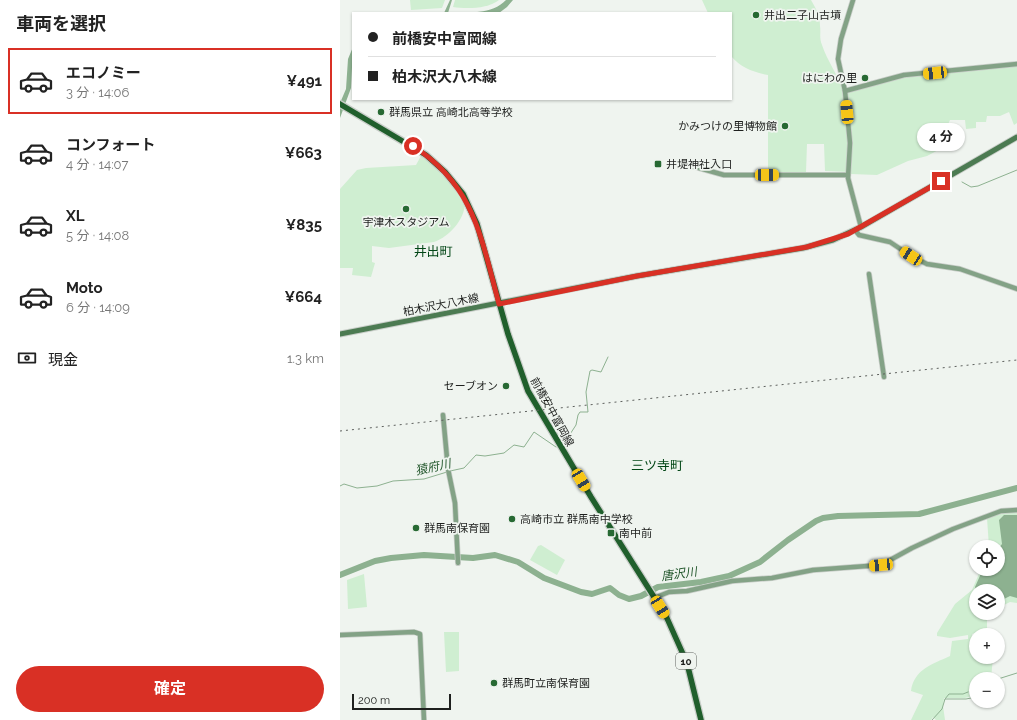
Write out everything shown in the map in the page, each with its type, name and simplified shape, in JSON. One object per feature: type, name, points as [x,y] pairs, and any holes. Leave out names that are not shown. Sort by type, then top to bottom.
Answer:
[{"type":"main road","name":"前橋安中富岡線","points":[[340,104],[420,150],[440,166],[455,183],[468,204],[477,224],[499,304],[523,379],[534,404],[669,621],[687,662],[701,720]]},
{"type":"main road","name":"柏木沢大八木線","points":[[340,334],[637,276],[803,248],[842,237],[1017,137]]},
{"type":"street","points":[[853,0],[838,54],[839,66],[845,91],[850,148],[848,175],[861,227]]},
{"type":"street","points":[[845,91],[904,75],[1017,64]]},
{"type":"street","points":[[692,166],[724,175],[848,175]]},
{"type":"street","points":[[855,230],[859,235],[890,242],[911,256],[927,264],[960,269],[1017,290]]},
{"type":"street","points":[[869,274],[884,377]]},
{"type":"street","points":[[443,415],[448,469],[455,504],[458,564]]},
{"type":"street","points":[[654,598],[668,592],[687,591],[732,581],[772,578],[813,570],[881,565],[912,548],[953,529],[1001,511],[1017,510]]},
{"type":"street","points":[[340,635],[414,632],[420,634],[424,720]]},
{"type":"shaded area","points":[[410,0],[445,0],[442,8],[411,10]]},
{"type":"shaded area","points":[[450,0],[452,0],[448,12],[444,12]]},
{"type":"shaded area","points":[[455,0],[499,0],[483,7],[464,8],[453,7]]},
{"type":"shaded area","points":[[506,0],[513,0],[500,12],[479,12],[494,8]]},
{"type":"shaded area","points":[[702,0],[811,0],[819,19],[821,42],[843,91],[901,77],[1017,66],[1017,123],[1014,125],[1009,112],[1000,116],[987,116],[986,122],[976,122],[976,128],[966,129],[965,120],[950,120],[941,140],[944,147],[927,156],[908,161],[877,175],[825,171],[824,144],[807,144],[806,172],[768,172],[768,75],[748,69],[739,64],[732,57],[732,12],[708,12]]},
{"type":"shaded area","points":[[352,49],[351,88],[340,118],[340,103],[346,89],[348,59]]},
{"type":"shaded area","points":[[422,154],[435,164],[465,203],[462,215],[455,227],[440,240],[434,242],[389,248],[372,246],[372,262],[375,263],[371,277],[352,275],[353,268],[340,268],[340,189],[357,170],[366,168],[416,165]]},
{"type":"shaded area","points":[[1017,511],[1017,603],[1010,602],[1005,604],[1005,584],[975,584],[978,576],[1005,576],[1005,540],[989,540],[987,518],[1002,512]]},
{"type":"shaded area","points":[[1004,515],[1017,515],[1017,598],[1010,596],[1005,598],[1005,584],[976,584],[980,576],[1005,576],[1005,540],[1002,540],[999,520]]},
{"type":"shaded area","points":[[541,545],[565,560],[557,575],[530,560],[538,546]]},
{"type":"shaded area","points":[[364,574],[367,607],[348,609],[347,580]]},
{"type":"shaded area","points":[[969,592],[969,620],[987,620],[987,628],[969,628],[969,664],[992,664],[992,672],[969,672],[969,697],[944,698],[943,706],[945,720],[936,720],[933,717],[931,720],[911,720],[923,695],[911,691],[916,677],[925,668],[950,656],[952,641],[968,639],[968,635],[950,638],[937,636],[937,633],[955,604]]},
{"type":"shaded area","points":[[444,632],[459,632],[459,671],[446,672]]},
{"type":"waterway","points":[[962,182],[971,187],[978,186],[1017,170]]},
{"type":"waterway","name":"猿府川","points":[[563,445],[576,425],[580,412],[588,412],[586,392],[590,371],[601,372],[608,357]]},
{"type":"waterway","name":"猿府川","points":[[450,471],[464,468],[476,455],[485,456],[504,453],[514,445],[524,447],[534,432],[556,447]]},
{"type":"waterway","name":"猿府川","points":[[340,486],[344,484],[357,488],[377,486],[393,481],[424,479],[447,472]]},
{"type":"waterway","name":"唐沢川","points":[[340,575],[375,561],[391,558],[424,555],[473,558],[495,555],[518,562],[544,578],[581,592],[592,594],[610,588],[619,595],[629,599],[641,596],[658,587],[701,582],[729,576],[760,562],[788,540],[823,518],[838,516],[919,514],[1017,488]]},
{"type":"waterway","points":[[1005,677],[1017,673]]},
{"type":"waterway","points":[[945,699],[949,694],[963,694],[968,692]]},
{"type":"waterway","points":[[932,720],[942,709],[945,699],[969,698]]},
{"type":"railway","points":[[340,431],[1017,360]]},
{"type":"place","name":"井出二子山古墳","points":[[756,15]]},
{"type":"place","name":"はにわの里","points":[[865,78]]},
{"type":"place","name":"群馬県立 高崎北高等学校","points":[[381,112]]},
{"type":"place","name":"かみつけの里博物館","points":[[785,126]]},
{"type":"place","name":"井堤神社入口","points":[[658,164]]},
{"type":"place","name":"宇津木スタジアム","points":[[406,209]]},
{"type":"place","name":"セーブオン","points":[[506,386]]},
{"type":"place","name":"高崎市立 群馬南中学校","points":[[512,519]]},
{"type":"place","name":"群馬南保育園","points":[[416,528]]},
{"type":"place","name":"南中前","points":[[611,533]]},
{"type":"place","name":"群馬町立南保育園","points":[[494,683]]},
{"type":"district","name":"井出町","points":[[433,251]]},
{"type":"district","name":"三ツ寺町","points":[[657,465]]},
{"type":"route","points":[[413,146],[440,166],[455,183],[468,204],[477,224],[499,304],[637,276],[807,247],[842,237],[941,181]]}]
